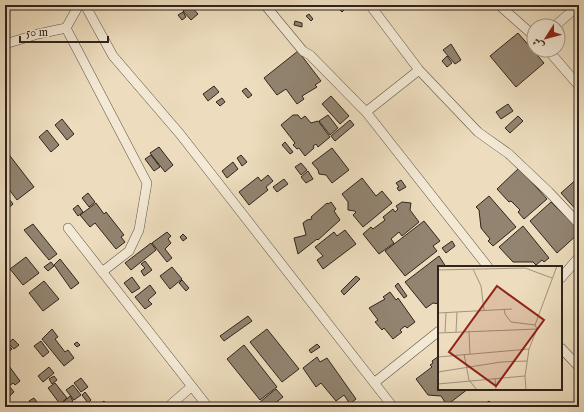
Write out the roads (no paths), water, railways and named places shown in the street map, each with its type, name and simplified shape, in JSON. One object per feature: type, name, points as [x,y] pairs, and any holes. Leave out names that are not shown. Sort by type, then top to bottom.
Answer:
[{"type":"street","points":[[5,44],[38,34],[66,28],[79,5]]},
{"type":"street","points":[[85,5],[113,56],[180,134],[393,407]]},
{"type":"street","points":[[265,5],[303,51],[310,55],[366,112],[487,266]]},
{"type":"street","points":[[370,5],[420,70],[478,132],[509,154],[549,192],[579,224]]},
{"type":"street","points":[[499,5],[526,29]]},
{"type":"street","points":[[564,18],[579,5]]},
{"type":"street","points":[[66,28],[147,183],[139,230],[129,250],[102,272]]},
{"type":"street","points":[[555,58],[579,86]]},
{"type":"street","points":[[366,112],[420,70]]},
{"type":"street","points":[[68,228],[208,407]]},
{"type":"street","points":[[562,277],[579,257]]},
{"type":"street","points":[[374,383],[438,332]]},
{"type":"street","points":[[562,349],[579,367]]},
{"type":"street","points":[[168,407],[191,387]]}]
